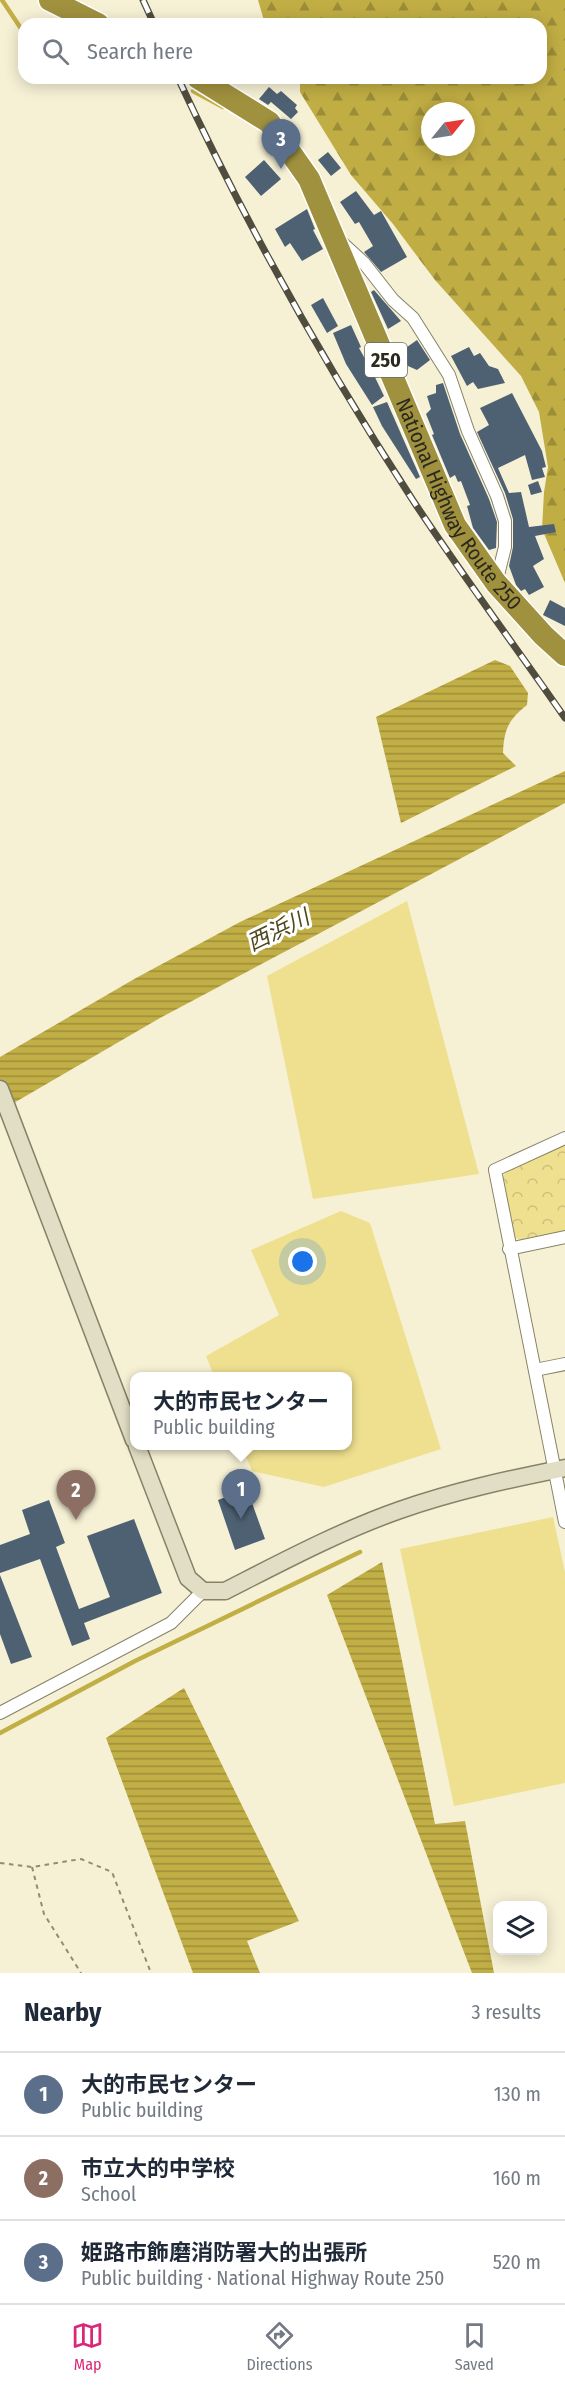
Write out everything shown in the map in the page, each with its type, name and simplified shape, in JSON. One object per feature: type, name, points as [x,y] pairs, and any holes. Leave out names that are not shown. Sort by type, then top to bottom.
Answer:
[{"type":"highway","points":[[50,0],[86,18]]},
{"type":"highway","name":"National Highway Route 250","points":[[207,84],[269,123],[309,179],[455,525],[480,564],[496,583],[565,655]]},
{"type":"street","points":[[333,234],[364,263],[393,300],[413,318],[449,375],[474,447],[497,496],[504,521],[505,547],[496,583]]},
{"type":"street","points":[[543,634],[565,640]]},
{"type":"street","points":[[0,1089],[130,1427]]},
{"type":"street","points":[[565,1138],[495,1170],[535,1370],[560,1469],[565,1522]]},
{"type":"street","points":[[509,1249],[565,1237]]},
{"type":"street","points":[[535,1370],[565,1364]]},
{"type":"street","points":[[139,1450],[188,1578],[203,1591],[225,1591],[349,1531],[399,1510],[458,1492],[560,1469]]},
{"type":"street","points":[[0,1713],[171,1623],[203,1591]]},
{"type":"path","points":[[0,1863],[32,1867],[81,1859],[112,1872],[151,1973]]},
{"type":"path","points":[[32,1867],[44,1914],[81,1973]]},
{"type":"green space","points":[[258,0],[565,0],[565,583],[542,529],[548,467],[539,412],[521,376],[435,280],[393,224],[351,175],[300,92],[300,84],[547,84],[547,18],[263,18]]},
{"type":"green space","points":[[407,901],[479,1174],[313,1199],[267,976]]},
{"type":"green space","points":[[565,1144],[565,1232],[522,1241],[514,1237],[502,1178],[507,1171]]},
{"type":"green space","points":[[341,1211],[370,1223],[441,1449],[324,1487],[252,1471],[244,1450],[352,1450],[352,1372],[212,1372],[206,1356],[279,1315],[251,1250]]},
{"type":"green space","points":[[553,1517],[565,1572],[565,1783],[454,1806],[400,1549]]},
{"type":"water","points":[[495,660],[510,666],[528,693],[527,705],[511,721],[505,738],[503,753],[516,766],[401,823],[376,717]]},
{"type":"water","name":"西浜川","points":[[565,771],[565,803],[160,1018],[0,1111],[0,1057],[136,978],[240,922]]},
{"type":"water","points":[[382,1562],[435,1824],[465,1821],[494,1973],[472,1973],[327,1595]]},
{"type":"water","points":[[184,1688],[299,1921],[247,1941],[260,1973],[193,1973],[106,1738]]},
{"type":"building","points":[[269,87],[277,94],[281,91],[297,105],[295,108],[298,112],[291,119],[271,102],[268,105],[259,99]]},
{"type":"building","points":[[328,152],[341,168],[331,176],[318,160]]},
{"type":"building","points":[[264,160],[281,179],[261,196],[245,177]]},
{"type":"building","points":[[356,191],[374,215],[381,211],[407,257],[381,272],[364,252],[373,246],[359,222],[355,224],[340,202]]},
{"type":"building","points":[[307,209],[315,229],[313,230],[323,249],[302,261],[290,243],[285,247],[275,229]]},
{"type":"building","points":[[374,290],[401,321],[388,329],[371,292]]},
{"type":"building","points":[[323,298],[338,326],[327,333],[311,305]]},
{"type":"building","points":[[351,325],[361,347],[359,348],[369,366],[365,371],[368,374],[372,371],[384,396],[372,405],[346,364],[333,333]]},
{"type":"building","points":[[417,340],[430,360],[417,370],[408,366],[400,352]]},
{"type":"building","points":[[469,347],[474,356],[480,353],[489,366],[498,369],[505,383],[478,389],[473,382],[467,386],[451,356]]},
{"type":"building","points":[[443,383],[460,434],[497,522],[496,548],[489,550],[473,528],[467,506],[470,505],[461,481],[458,482],[455,475],[450,478],[432,435],[434,434],[426,414],[431,409],[427,396],[436,393],[436,385]]},
{"type":"building","points":[[512,393],[542,451],[546,467],[542,468],[545,477],[532,480],[525,455],[498,468],[509,493],[521,492],[529,527],[554,524],[556,532],[535,536],[544,559],[533,566],[544,587],[529,595],[525,589],[521,591],[516,585],[509,566],[513,547],[513,519],[505,493],[477,432],[489,425],[480,408]]},
{"type":"building","points":[[387,402],[420,477],[416,479],[382,426],[373,407]]},
{"type":"building","points":[[538,481],[542,492],[531,495],[528,485]]},
{"type":"building","points":[[550,600],[565,608],[565,626],[543,615]]},
{"type":"building","points":[[247,1489],[265,1539],[235,1550],[218,1500]]},
{"type":"building","points":[[49,1500],[65,1543],[56,1547],[79,1609],[110,1597],[87,1536],[134,1519],[162,1593],[84,1623],[90,1639],[72,1646],[40,1559],[0,1573],[0,1545],[30,1534],[22,1510]]},
{"type":"building","points":[[0,1575],[32,1657],[11,1664],[0,1634]]},
{"type":"waterway","points":[[2,0],[18,24]]},
{"type":"waterway","points":[[193,91],[223,107]]},
{"type":"waterway","points":[[0,1733],[135,1661],[360,1552]]},
{"type":"railway","points":[[143,0],[151,18]]},
{"type":"railway","points":[[181,84],[259,241],[381,451],[470,584],[565,718]]},
{"type":"place","name":"姫路市飾磨消防署大的出張所","points":[[281,169]]},
{"type":"place","name":"大的市民センター","points":[[241,1519]]},
{"type":"place","name":"市立大的中学校","points":[[76,1520]]}]
